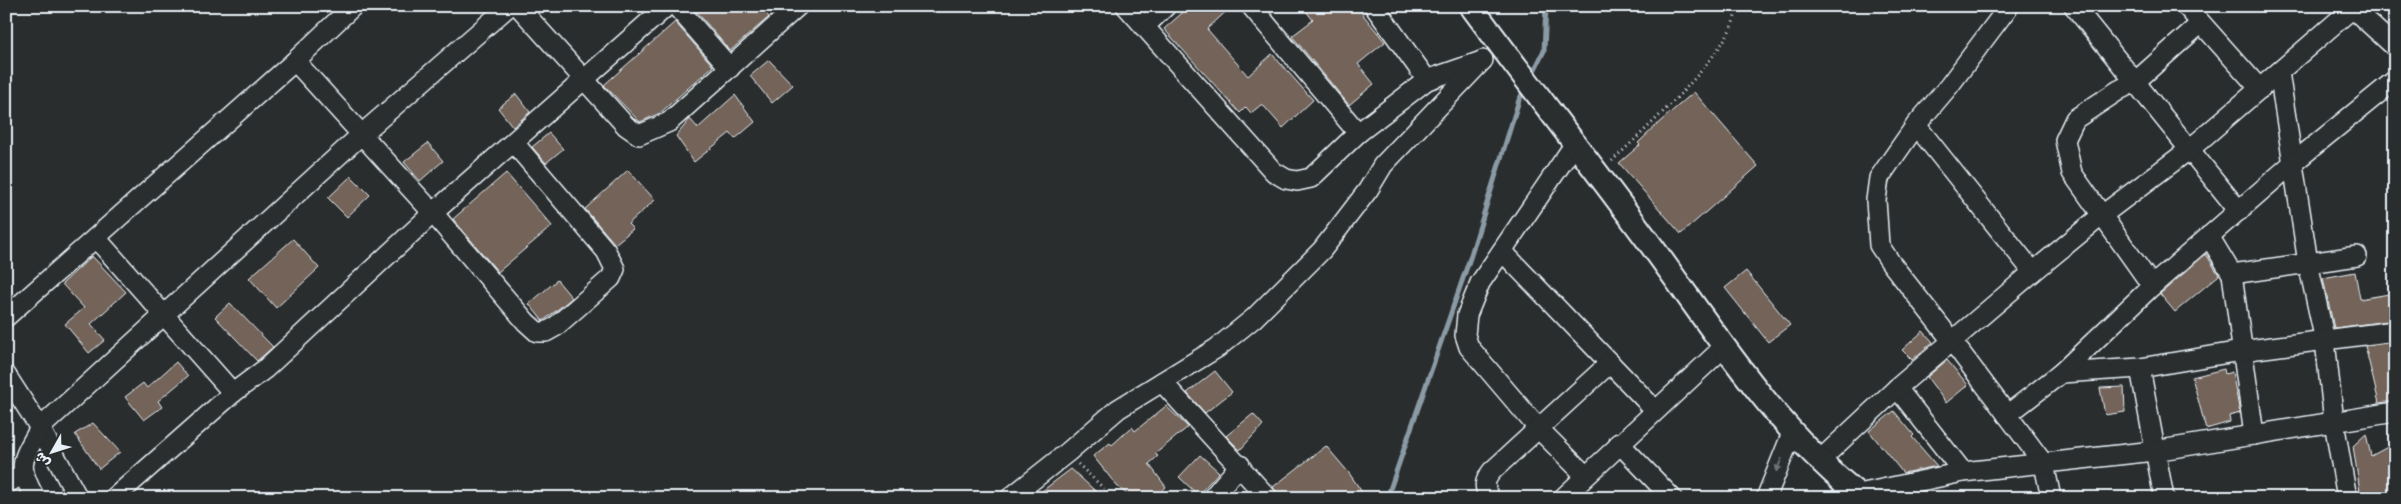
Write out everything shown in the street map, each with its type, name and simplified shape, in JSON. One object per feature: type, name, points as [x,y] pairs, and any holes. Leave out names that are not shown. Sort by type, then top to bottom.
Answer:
[{"type":"street","points":[[6,317],[295,61],[353,6]]},
{"type":"street","points":[[35,498],[23,474],[22,463],[40,428],[362,134],[509,6]]},
{"type":"street","points":[[518,6],[626,126],[639,135],[669,122],[798,6]]},
{"type":"street","points":[[114,498],[233,393],[265,369],[434,213],[667,6]]},
{"type":"street","points":[[676,6],[730,68]]},
{"type":"street","points":[[1126,6],[1274,172],[1286,180],[1297,181],[1311,178],[1358,133],[1426,80],[1483,60],[1502,48]]},
{"type":"street","points":[[1144,27],[1166,6]]},
{"type":"street","points":[[1250,6],[1358,133]]},
{"type":"street","points":[[1374,6],[1426,80]]},
{"type":"street","points":[[1471,6],[1576,142],[1725,346],[1792,433],[1853,496],[1963,472],[2154,451],[2395,412]]},
{"type":"street","points":[[2009,6],[1949,86],[1916,125],[1880,178],[1876,200],[1879,244],[1891,263],[2044,464],[2052,498]]},
{"type":"street","points":[[2074,6],[2239,211]]},
{"type":"street","points":[[2186,6],[2260,89]]},
{"type":"street","points":[[1819,461],[1897,388],[2033,272],[2190,148],[2352,7],[2395,47]]},
{"type":"street","points":[[2152,286],[2072,173],[2065,140],[2076,119],[2119,90],[2135,82],[2201,23]]},
{"type":"street","points":[[1010,498],[1118,409],[1217,348],[1254,318],[1322,250],[1368,190],[1383,165],[1483,60]]},
{"type":"street","points":[[295,61],[434,213],[537,332],[546,332],[555,327],[611,278],[615,269],[606,251],[514,143]]},
{"type":"street","points":[[2279,72],[2308,263],[2325,341],[2334,422],[2347,498]]},
{"type":"street","points":[[2007,415],[2061,373],[2152,286],[2293,163],[2395,80]]},
{"type":"street","points":[[1916,125],[2033,272]]},
{"type":"street","points":[[1576,142],[1480,283],[1467,316],[1465,335],[1469,347],[1537,427],[1586,476]]},
{"type":"street","points":[[2209,236],[2232,274],[2241,352],[2254,435]]},
{"type":"street","points":[[96,238],[233,393]]},
{"type":"street","points":[[1502,251],[1655,410]]},
{"type":"street","points":[[2232,274],[2357,256]]},
{"type":"street","points":[[2061,373],[2140,368],[2395,331]]},
{"type":"street","points":[[1563,498],[1619,443],[1725,346]]},
{"type":"street","points":[[1490,498],[1485,490],[1485,480],[1492,470],[1537,427],[1610,363]]},
{"type":"street","points":[[2140,368],[2164,498]]},
{"type":"street","points":[[6,375],[40,428],[78,498]]},
{"type":"street","points":[[1162,382],[1240,464],[1268,498]]},
{"type":"street","points":[[1897,388],[1963,472]]},
{"type":"street","points":[[1766,498],[1792,433]]},
{"type":"street","points":[[1619,443],[1668,497]]},
{"type":"street","points":[[1212,498],[1240,464]]},
{"type":"street","points":[[6,484],[23,474]]},
{"type":"path","points":[[1600,174],[1712,59],[1732,29],[1734,6]]},
{"type":"path","points":[[1068,452],[1084,471],[1114,498]]},
{"type":"building","points":[[692,6],[760,6],[769,17],[730,51]]},
{"type":"building","points":[[1190,6],[1232,6],[1207,29],[1248,76],[1272,54],[1313,100],[1283,128],[1262,104],[1251,113],[1246,107],[1240,113],[1164,29]]},
{"type":"building","points":[[1302,6],[1356,6],[1385,42],[1358,64],[1374,84],[1349,105],[1292,36],[1313,20]]},
{"type":"building","points":[[675,22],[713,66],[660,113],[640,122],[604,85]]},
{"type":"building","points":[[769,60],[793,85],[772,103],[750,76]]},
{"type":"building","points":[[1694,92],[1758,166],[1681,234],[1619,163],[1640,145],[1638,143],[1663,119]]},
{"type":"building","points":[[516,94],[530,112],[513,127],[498,108]]},
{"type":"building","points":[[735,95],[755,122],[735,139],[730,133],[694,162],[676,136],[690,119],[698,128]]},
{"type":"building","points":[[549,133],[563,149],[546,163],[532,147]]},
{"type":"building","points":[[428,143],[443,161],[420,181],[404,162]]},
{"type":"building","points":[[628,170],[655,200],[628,224],[633,229],[615,244],[585,209]]},
{"type":"building","points":[[506,173],[552,226],[498,272],[453,219]]},
{"type":"building","points":[[351,176],[370,195],[347,217],[328,198]]},
{"type":"building","points":[[293,239],[319,268],[276,308],[249,278]]},
{"type":"building","points":[[2206,254],[2219,275],[2175,312],[2160,294]]},
{"type":"building","points":[[92,256],[126,292],[91,324],[105,340],[89,353],[65,324],[84,308],[62,284]]},
{"type":"building","points":[[1746,271],[1790,325],[1768,342],[1725,288]]},
{"type":"building","points":[[2355,272],[2360,299],[2395,293],[2395,320],[2334,328],[2323,278]]},
{"type":"building","points":[[557,280],[572,298],[543,321],[529,304]]},
{"type":"building","points":[[230,303],[273,347],[257,361],[215,317]]},
{"type":"building","points":[[1923,331],[1933,342],[1912,360],[1902,350]]},
{"type":"building","points":[[2395,342],[2395,401],[2379,403],[2365,346]]},
{"type":"building","points":[[1947,360],[1968,385],[1946,403],[1927,377]]},
{"type":"building","points":[[176,362],[188,376],[158,401],[162,407],[144,420],[125,397],[143,383],[147,388]]},
{"type":"building","points":[[2224,369],[2225,374],[2232,372],[2240,413],[2229,416],[2230,422],[2206,429],[2192,377]]},
{"type":"building","points":[[1215,371],[1232,392],[1205,413],[1187,393]]},
{"type":"building","points":[[2124,387],[2125,412],[2105,415],[2100,388]]},
{"type":"building","points":[[1166,406],[1188,427],[1155,454],[1158,456],[1149,464],[1166,487],[1154,498],[1131,498],[1117,486],[1093,456],[1110,443],[1112,445],[1132,427],[1135,431]]},
{"type":"building","points":[[1894,411],[1914,435],[1912,437],[1937,466],[1903,473],[1869,431]]},
{"type":"building","points":[[1253,414],[1263,425],[1240,450],[1226,436]]},
{"type":"building","points":[[93,423],[120,452],[99,469],[75,434]]},
{"type":"building","points":[[2366,434],[2371,456],[2395,443],[2395,498],[2361,498],[2353,446]]},
{"type":"building","points":[[1326,446],[1349,473],[1366,498],[1326,498],[1322,494],[1316,498],[1279,498],[1273,487]]},
{"type":"building","points":[[1200,455],[1219,472],[1198,495],[1179,477]]},
{"type":"building","points":[[1071,469],[1103,498],[1033,498]]},
{"type":"waterway","points":[[1531,77],[1544,51],[1546,6]]},
{"type":"waterway","points":[[1387,498],[1470,258],[1519,100],[1525,89]]}]
